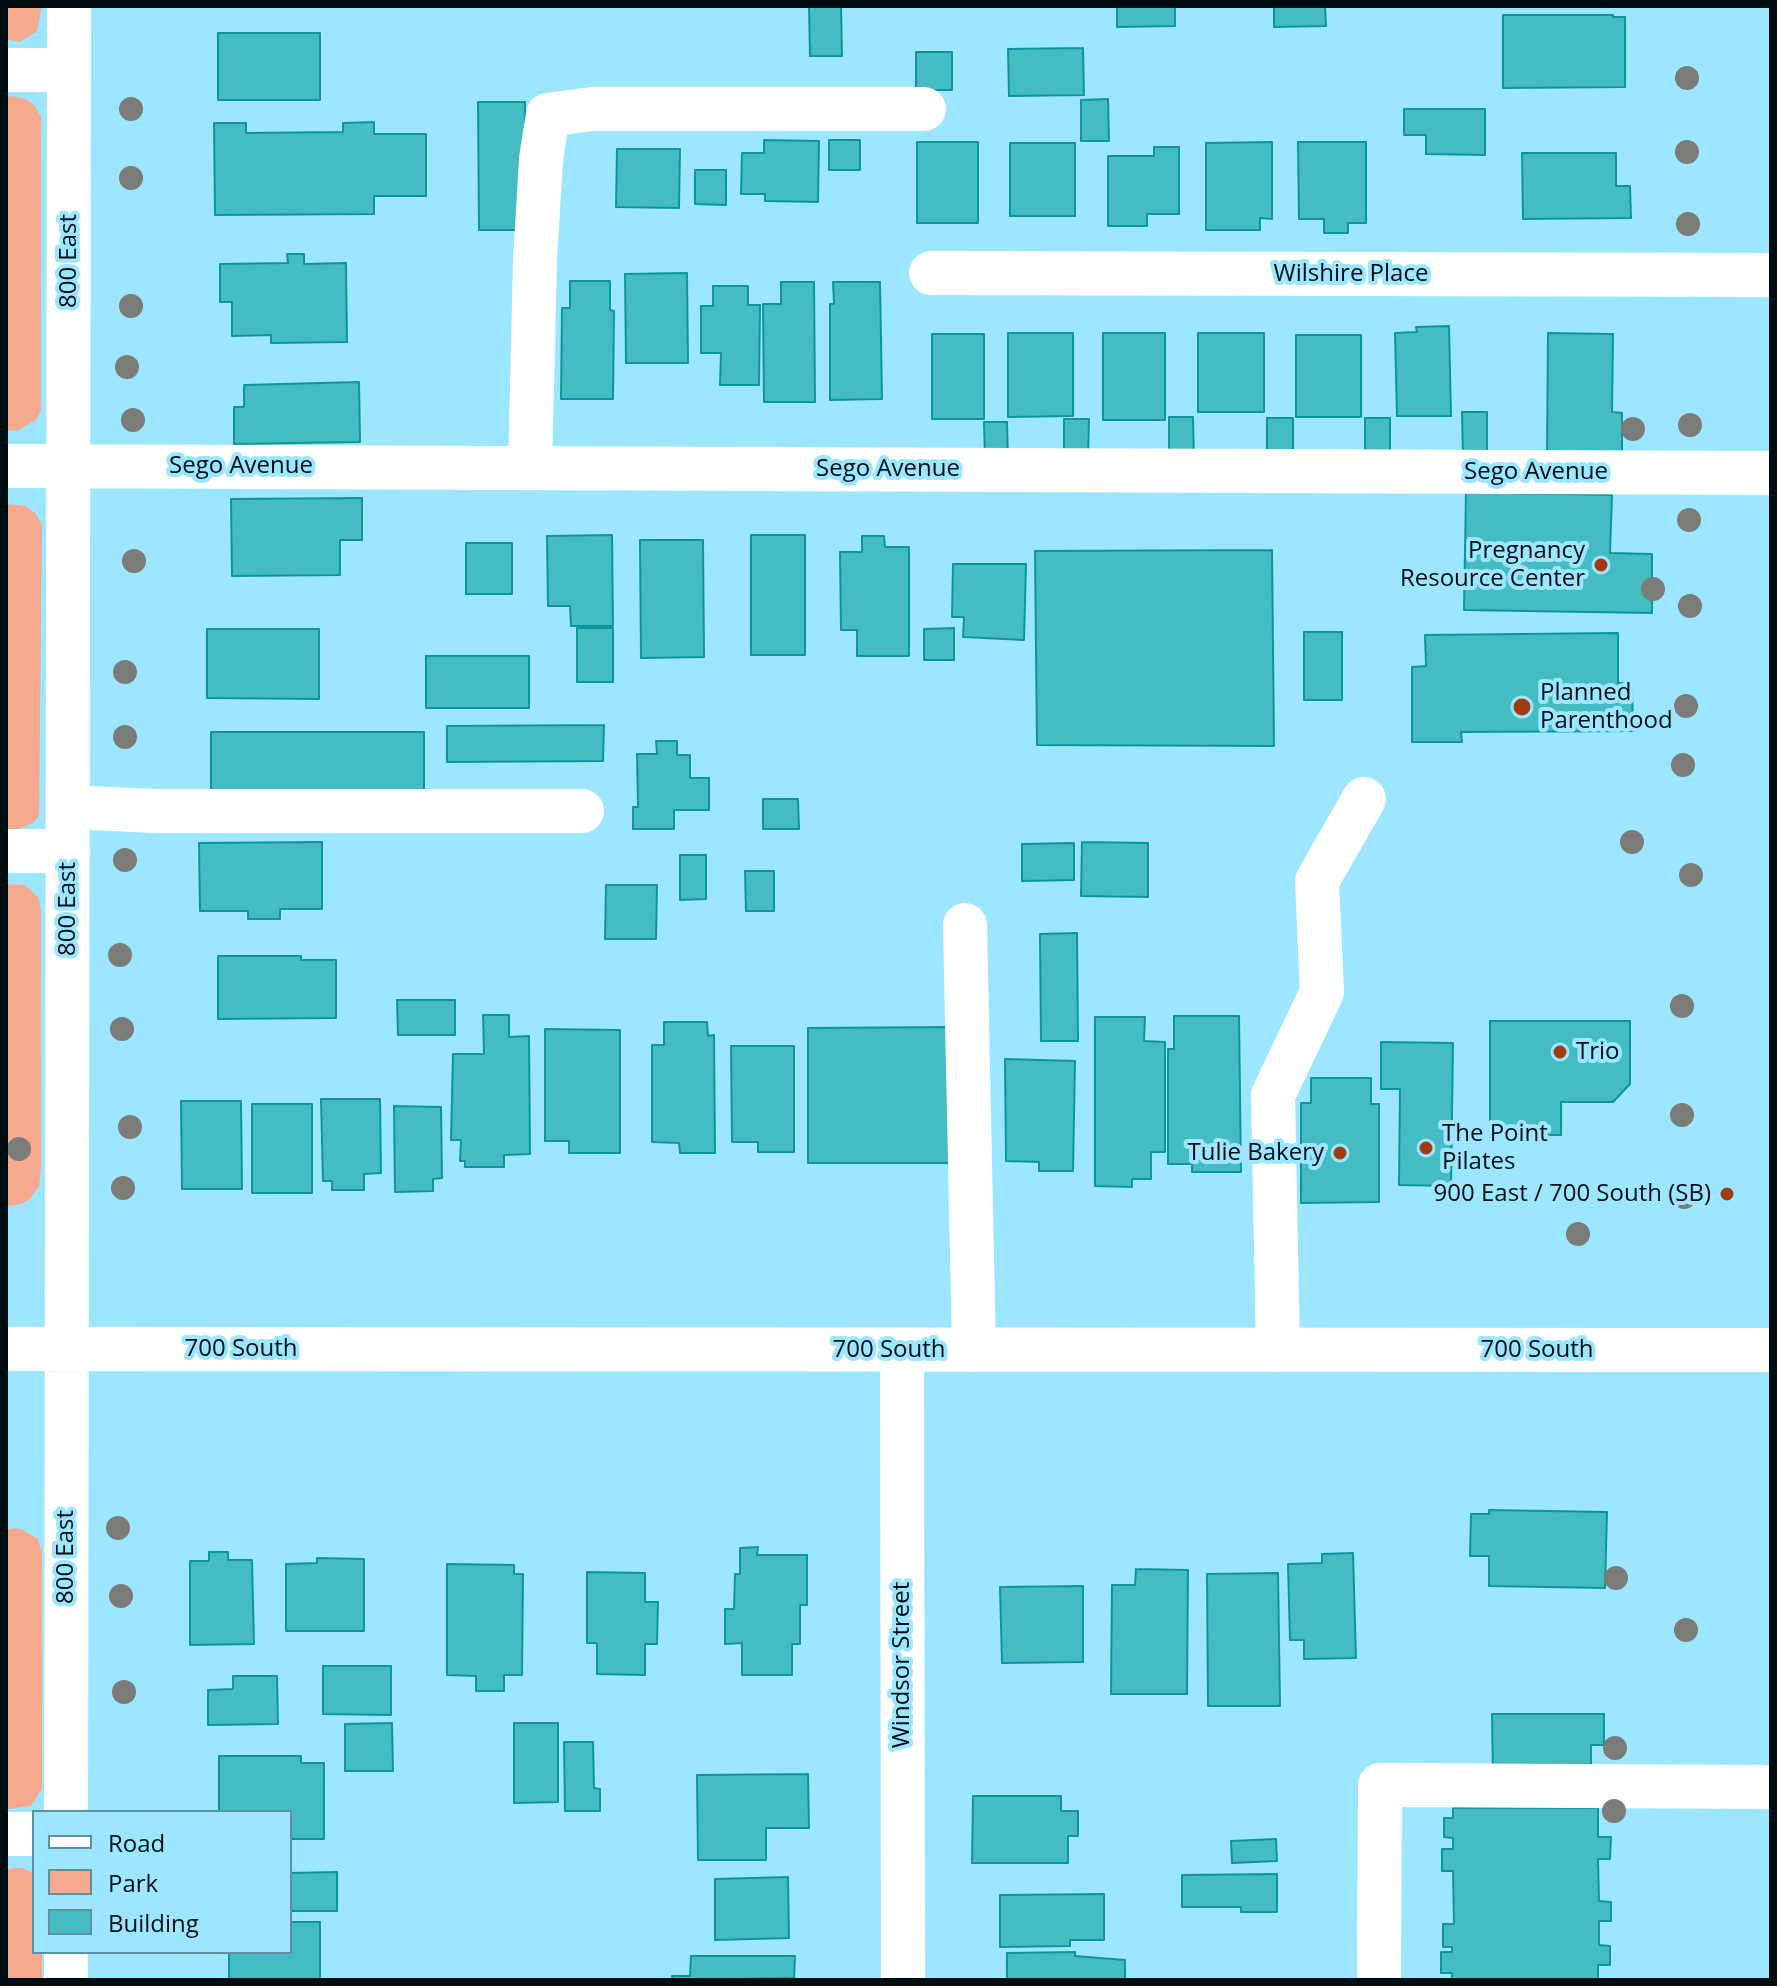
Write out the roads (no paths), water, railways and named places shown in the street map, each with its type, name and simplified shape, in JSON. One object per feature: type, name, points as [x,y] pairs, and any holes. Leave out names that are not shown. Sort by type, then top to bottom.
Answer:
[{"type":"street","name":"800 East","points":[[66,1810],[69,6]]},
{"type":"street","points":[[6,70],[69,70]]},
{"type":"street","points":[[530,468],[535,262],[541,159],[548,115],[592,109],[924,109]]},
{"type":"street","name":"Wilshire Place","points":[[931,273],[1771,275]]},
{"type":"street","name":"Sego Avenue","points":[[6,466],[1771,473]]},
{"type":"street","points":[[1278,1350],[1273,1095],[1322,992],[1317,881],[1364,799]]},
{"type":"street","points":[[68,807],[155,811],[582,811]]},
{"type":"street","points":[[6,851],[68,851]]},
{"type":"street","points":[[965,925],[974,1350]]},
{"type":"street","name":"700 South","points":[[6,1349],[1771,1350]]},
{"type":"street","name":"Windsor Street","points":[[902,1350],[903,1980]]},
{"type":"street","points":[[1379,1980],[1380,1785],[1771,1787]]},
{"type":"street","points":[[6,1834],[32,1834]]},
{"type":"street","points":[[66,1954],[66,1980]]},
{"type":"place","name":"Pregnancy Resource Center","points":[[1601,565]]},
{"type":"place","name":"Planned Parenthood","points":[[1522,707]]},
{"type":"place","name":"Trio","points":[[1560,1052]]},
{"type":"place","name":"The Point Pilates","points":[[1426,1148]]},
{"type":"place","name":"Tulie Bakery","points":[[1340,1153]]},
{"type":"place","name":"900 East / 700 South (SB)","points":[[1727,1194]]}]
